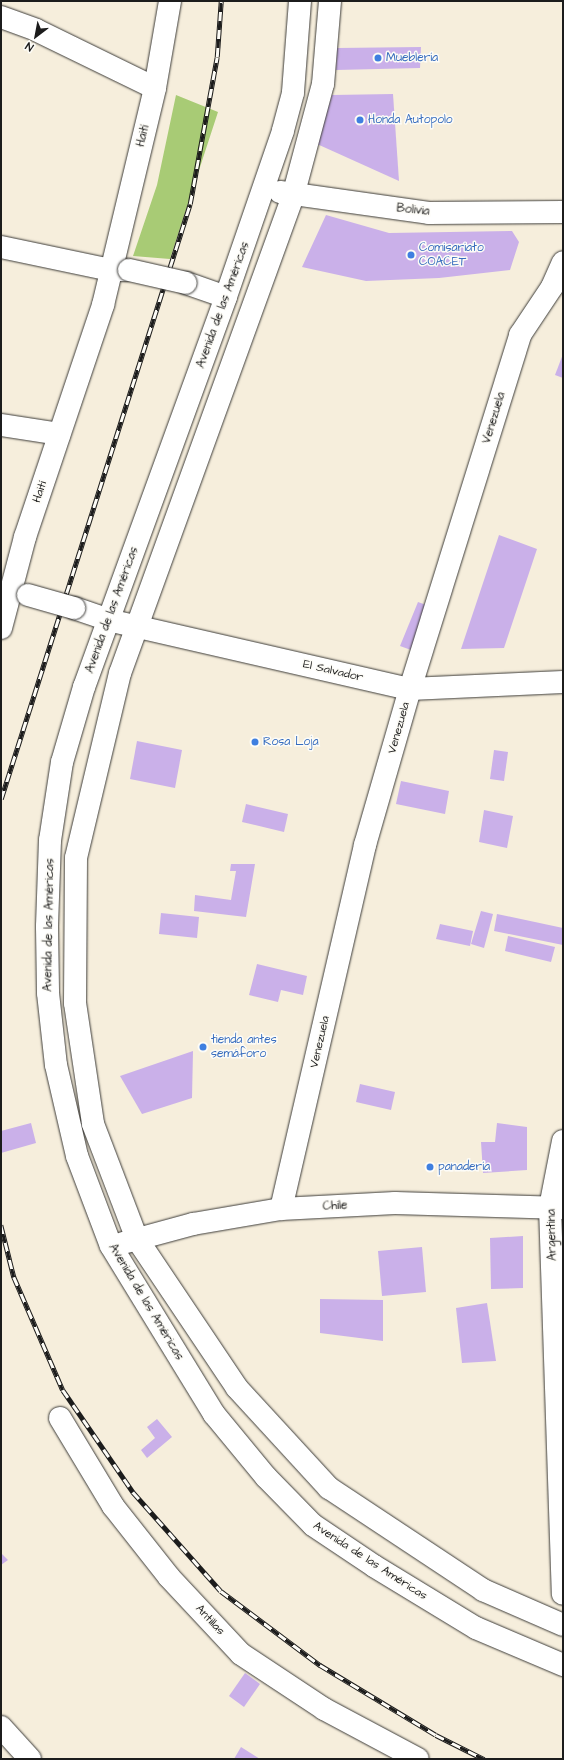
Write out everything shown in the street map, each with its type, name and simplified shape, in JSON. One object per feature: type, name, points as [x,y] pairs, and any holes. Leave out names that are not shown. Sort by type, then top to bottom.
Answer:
[{"type":"street","name":"Haití","points":[[1,628],[19,594],[25,537],[103,304],[120,270],[170,1]]},
{"type":"street","name":"Avenida de las Américas","points":[[300,1],[293,93],[283,131],[226,297],[84,687],[62,762],[50,840],[47,934],[48,993],[56,1065],[77,1156],[111,1246],[214,1414],[266,1477],[312,1525],[476,1628],[563,1665]]},
{"type":"street","name":"Avenida de las Américas","points":[[330,1],[323,84],[293,196],[120,673],[76,858],[75,1003],[93,1124],[137,1239],[237,1388],[329,1488],[483,1590],[563,1625]]},
{"type":"street","points":[[1,17],[36,30],[155,88]]},
{"type":"street","name":"Bolivia","points":[[264,188],[293,196],[429,213],[563,212]]},
{"type":"street","points":[[1,247],[186,283],[226,297]]},
{"type":"street","name":"Venezuela","points":[[281,1209],[365,845],[410,689],[520,334],[552,287],[563,262]]},
{"type":"street","points":[[1,425],[59,434]]},
{"type":"street","name":"El Salvador","points":[[19,594],[74,608],[108,620],[136,627],[410,689],[563,682]]},
{"type":"street","name":"Argentina","points":[[563,1141],[557,1208],[563,1594]]},
{"type":"street","name":"Chile","points":[[111,1246],[193,1224],[281,1209],[395,1203],[557,1208]]},
{"type":"street","name":"Antillas","points":[[60,1418],[118,1512],[169,1577],[241,1654],[324,1708],[418,1759]]},
{"type":"street","points":[[1,1727],[30,1759]]},
{"type":"green space","points":[[176,95],[218,112],[170,259],[133,256],[157,185]]},
{"type":"building","name":"Mueblería","points":[[421,47],[420,68],[336,70],[337,48]]},
{"type":"building","name":"Honda Autopolo","points":[[393,94],[399,181],[317,144],[332,95]]},
{"type":"building","name":"Comisariato COACET","points":[[326,215],[389,233],[512,231],[519,242],[510,270],[439,278],[366,281],[302,267]]},
{"type":"building","points":[[563,354],[563,378],[555,375]]},
{"type":"building","points":[[499,535],[537,549],[504,648],[461,649]]},
{"type":"building","points":[[418,602],[429,606],[411,650],[400,646]]},
{"type":"building","points":[[137,741],[182,750],[175,788],[130,779]]},
{"type":"building","points":[[494,750],[508,752],[504,781],[490,779]]},
{"type":"building","points":[[401,781],[449,791],[445,814],[396,804]]},
{"type":"building","points":[[246,804],[288,814],[284,832],[242,822]]},
{"type":"building","points":[[484,810],[513,816],[507,848],[479,842]]},
{"type":"building","points":[[231,864],[255,864],[246,917],[194,911],[195,895],[231,900],[236,871],[230,871]]},
{"type":"building","points":[[481,911],[493,914],[484,948],[471,944]]},
{"type":"building","points":[[161,913],[199,917],[197,938],[159,934]]},
{"type":"building","points":[[497,914],[563,928],[563,945],[494,931]]},
{"type":"building","points":[[440,924],[473,931],[470,946],[436,939]]},
{"type":"building","points":[[508,936],[555,947],[551,962],[505,951]]},
{"type":"building","points":[[257,964],[307,976],[303,995],[281,990],[278,1002],[249,995]]},
{"type":"building","points":[[193,1051],[192,1098],[142,1114],[120,1076]]},
{"type":"building","points":[[360,1084],[395,1092],[391,1110],[356,1102]]},
{"type":"building","points":[[31,1123],[36,1143],[1,1153],[1,1131]]},
{"type":"building","points":[[497,1123],[527,1127],[527,1170],[483,1173],[481,1142],[495,1142]]},
{"type":"building","points":[[523,1236],[523,1288],[491,1289],[490,1238]]},
{"type":"building","points":[[422,1247],[426,1292],[382,1296],[378,1251]]},
{"type":"building","points":[[320,1299],[383,1300],[383,1341],[320,1333]]},
{"type":"building","points":[[487,1303],[496,1361],[462,1363],[456,1308]]},
{"type":"building","points":[[157,1419],[172,1437],[147,1458],[141,1450],[155,1438],[147,1427]]},
{"type":"building","points":[[1,1553],[8,1560],[1,1565]]},
{"type":"building","points":[[245,1673],[260,1684],[244,1707],[229,1696]]},
{"type":"building","points":[[241,1747],[260,1759],[234,1759]]},
{"type":"railway","points":[[1,799],[190,204],[217,57],[221,1]]},
{"type":"railway","points":[[1,1225],[14,1277],[63,1390],[133,1492],[221,1591],[320,1665],[436,1735],[484,1759]]},
{"type":"place","name":"Mueblería","points":[[378,58]]},
{"type":"place","name":"Honda Autopolo","points":[[360,120]]},
{"type":"place","name":"Comisariato COACET","points":[[411,255]]},
{"type":"place","name":"Rosa Loja","points":[[255,742]]},
{"type":"place","name":"tienda antes semáforo","points":[[203,1047]]},
{"type":"place","name":"panadería","points":[[430,1167]]}]
